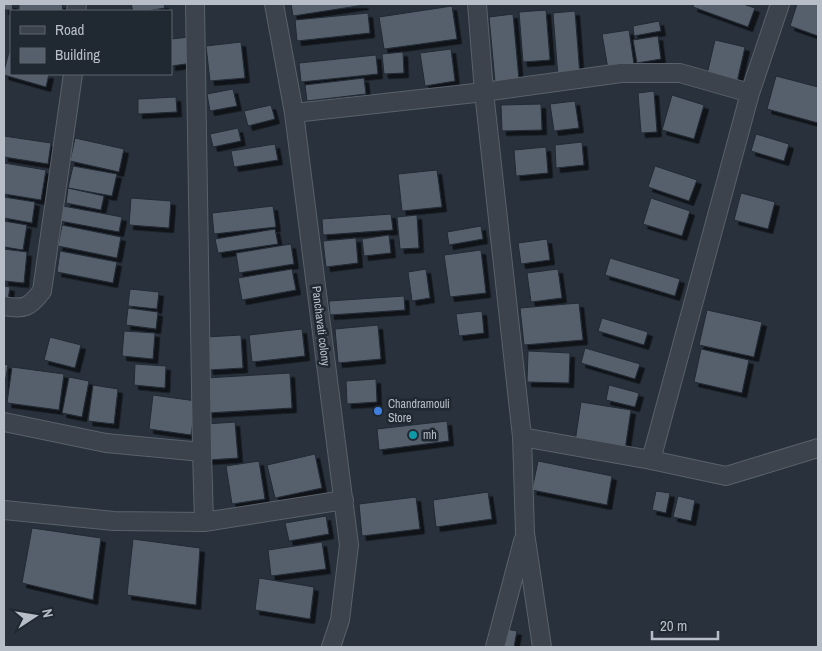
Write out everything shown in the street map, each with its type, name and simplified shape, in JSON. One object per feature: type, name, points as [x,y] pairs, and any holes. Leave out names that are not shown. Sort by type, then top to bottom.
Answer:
[{"type":"street","points":[[195,4],[204,522]]},
{"type":"street","name":"Panchavati colony","points":[[274,4],[294,113],[349,545],[340,620],[331,647]]},
{"type":"street","points":[[477,4],[484,92],[522,437],[524,533],[542,647]]},
{"type":"street","points":[[651,460],[750,93],[780,4]]},
{"type":"street","points":[[294,113],[484,92],[621,73],[680,73],[750,93]]},
{"type":"street","points":[[4,306],[22,308],[34,303],[42,291],[73,75]]},
{"type":"street","points":[[4,422],[106,442],[202,452]]},
{"type":"street","points":[[522,437],[651,460],[726,476],[818,448]]},
{"type":"street","points":[[4,510],[114,521],[204,522],[344,500]]},
{"type":"street","points":[[494,647],[524,533]]},
{"type":"building","points":[[4,4],[12,4],[13,10],[4,10]]},
{"type":"building","points":[[19,4],[62,4],[63,10],[19,10]]},
{"type":"building","points":[[131,4],[164,4],[165,8],[153,10],[133,10]]},
{"type":"building","points":[[291,4],[364,4],[364,5],[293,16]]},
{"type":"building","points":[[694,4],[743,4],[755,8],[748,27],[693,7]]},
{"type":"building","points":[[797,4],[818,4],[818,36],[790,26]]},
{"type":"building","points":[[452,6],[457,39],[384,49],[379,17]]},
{"type":"building","points":[[546,10],[550,60],[523,62],[519,12]]},
{"type":"building","points":[[575,11],[580,76],[558,77],[553,13]]},
{"type":"building","points":[[368,13],[370,33],[297,41],[295,20]]},
{"type":"building","points":[[513,14],[519,80],[495,82],[489,17]]},
{"type":"building","points":[[659,21],[661,31],[634,36],[633,26]]},
{"type":"building","points":[[629,30],[635,71],[609,75],[602,34]]},
{"type":"building","points":[[658,36],[661,59],[637,63],[633,40]]},
{"type":"building","points":[[189,37],[193,63],[172,66],[172,39]]},
{"type":"building","points":[[715,40],[745,47],[735,91],[705,83]]},
{"type":"building","points":[[241,42],[245,78],[210,81],[206,46]]},
{"type":"building","points":[[451,49],[455,81],[425,86],[420,53]]},
{"type":"building","points":[[9,52],[10,75],[49,75],[46,87],[4,75]]},
{"type":"building","points":[[403,52],[404,73],[384,74],[382,54]]},
{"type":"building","points":[[376,55],[378,74],[301,82],[299,63]]},
{"type":"building","points":[[776,76],[818,87],[818,123],[767,109]]},
{"type":"building","points":[[364,78],[366,94],[307,101],[305,85]]},
{"type":"building","points":[[233,89],[237,106],[210,111],[207,94]]},
{"type":"building","points":[[654,91],[657,132],[641,133],[638,93]]},
{"type":"building","points":[[672,95],[704,105],[694,139],[662,130]]},
{"type":"building","points":[[176,97],[177,112],[138,114],[138,99]]},
{"type":"building","points":[[575,101],[579,128],[554,131],[550,104]]},
{"type":"building","points":[[541,104],[542,130],[502,131],[501,105]]},
{"type":"building","points":[[271,105],[275,119],[248,126],[244,111]]},
{"type":"building","points":[[238,128],[241,141],[213,147],[210,134]]},
{"type":"building","points":[[756,134],[789,144],[784,161],[751,151]]},
{"type":"building","points":[[4,136],[51,143],[48,164],[4,157]]},
{"type":"building","points":[[75,138],[124,149],[119,172],[70,161]]},
{"type":"building","points":[[582,142],[584,165],[556,168],[555,145]]},
{"type":"building","points":[[275,144],[278,160],[234,167],[231,151]]},
{"type":"building","points":[[546,147],[548,173],[516,176],[514,150]]},
{"type":"building","points":[[4,163],[46,170],[41,200],[4,194]]},
{"type":"building","points":[[73,166],[117,174],[112,196],[68,188]]},
{"type":"building","points":[[655,166],[697,180],[689,201],[648,187]]},
{"type":"building","points":[[437,170],[442,207],[402,211],[398,174]]},
{"type":"building","points":[[68,188],[104,196],[101,210],[66,203]]},
{"type":"building","points":[[741,193],[775,202],[768,229],[734,220]]},
{"type":"building","points":[[4,197],[35,202],[32,223],[4,218]]},
{"type":"building","points":[[131,198],[171,201],[169,228],[129,225]]},
{"type":"building","points":[[651,198],[690,211],[682,236],[643,224]]},
{"type":"building","points":[[63,206],[122,217],[119,232],[60,221]]},
{"type":"building","points":[[273,206],[276,227],[214,234],[212,213]]},
{"type":"building","points":[[391,214],[393,230],[323,235],[322,219]]},
{"type":"building","points":[[417,215],[419,248],[400,249],[397,217]]},
{"type":"building","points":[[4,221],[27,225],[23,250],[4,247]]},
{"type":"building","points":[[62,225],[121,237],[117,258],[58,246]]},
{"type":"building","points":[[481,226],[483,239],[449,245],[447,232]]},
{"type":"building","points":[[275,229],[278,244],[218,253],[215,239]]},
{"type":"building","points":[[389,235],[391,253],[364,256],[362,239]]},
{"type":"building","points":[[356,238],[358,263],[326,267],[323,241]]},
{"type":"building","points":[[547,239],[550,260],[521,264],[518,243]]},
{"type":"building","points":[[291,244],[294,264],[239,273],[236,253]]},
{"type":"building","points":[[4,249],[27,252],[24,283],[4,281]]},
{"type":"building","points":[[481,250],[486,293],[450,297],[444,255]]},
{"type":"building","points":[[60,251],[117,262],[113,283],[57,272]]},
{"type":"building","points":[[610,258],[680,279],[675,296],[605,275]]},
{"type":"building","points":[[292,269],[296,290],[242,300],[238,278]]},
{"type":"building","points":[[426,269],[430,298],[412,301],[408,272]]},
{"type":"building","points":[[558,269],[562,298],[531,302],[527,273]]},
{"type":"building","points":[[4,286],[10,287],[8,300],[4,299]]},
{"type":"building","points":[[130,289],[159,292],[157,309],[128,306]]},
{"type":"building","points":[[404,296],[405,310],[330,315],[329,301]]},
{"type":"building","points":[[579,303],[583,340],[524,345],[520,308]]},
{"type":"building","points":[[128,308],[158,312],[156,329],[126,325]]},
{"type":"building","points":[[707,310],[762,322],[754,357],[699,345]]},
{"type":"building","points":[[482,311],[484,333],[459,336],[456,314]]},
{"type":"building","points":[[602,318],[648,332],[644,345],[598,331]]},
{"type":"building","points":[[378,325],[381,359],[338,363],[335,329]]},
{"type":"building","points":[[302,329],[305,356],[252,362],[249,335]]},
{"type":"building","points":[[124,331],[155,333],[153,359],[122,356]]},
{"type":"building","points":[[241,335],[243,368],[209,370],[206,337]]},
{"type":"building","points":[[50,337],[81,345],[75,368],[44,360]]},
{"type":"building","points":[[585,348],[640,364],[635,379],[581,363]]},
{"type":"building","points":[[701,349],[749,360],[742,393],[694,382]]},
{"type":"building","points":[[528,351],[570,353],[569,383],[527,382]]},
{"type":"building","points":[[4,364],[8,365],[4,389]]},
{"type":"building","points":[[135,364],[166,366],[165,388],[134,385]]},
{"type":"building","points":[[12,367],[64,374],[59,410],[7,403]]},
{"type":"building","points":[[290,373],[292,408],[208,413],[206,378]]},
{"type":"building","points":[[69,377],[89,381],[82,417],[62,413]]},
{"type":"building","points":[[376,379],[377,402],[347,404],[346,381]]},
{"type":"building","points":[[93,385],[118,389],[114,424],[88,421]]},
{"type":"building","points":[[609,385],[639,393],[635,407],[606,400]]},
{"type":"building","points":[[153,395],[196,401],[191,435],[149,429]]},
{"type":"building","points":[[581,402],[631,410],[625,450],[575,442]]},
{"type":"building","name":"mh","points":[[447,421],[449,441],[379,450],[377,429]]},
{"type":"building","points":[[235,422],[238,458],[208,460],[206,424]]},
{"type":"building","points":[[315,454],[322,488],[275,498],[267,465]]},
{"type":"building","points":[[259,461],[265,499],[232,504],[226,466]]},
{"type":"building","points":[[538,461],[612,476],[607,505],[532,490]]},
{"type":"building","points":[[656,491],[670,493],[666,513],[652,510]]},
{"type":"building","points":[[488,492],[492,519],[436,527],[433,500]]},
{"type":"building","points":[[678,496],[695,500],[691,521],[673,517]]},
{"type":"building","points":[[416,497],[420,529],[362,536],[359,504]]},
{"type":"building","points":[[326,516],[329,534],[289,541],[285,523]]},
{"type":"building","points":[[32,528],[101,538],[93,600],[22,583]]},
{"type":"building","points":[[133,539],[200,548],[196,605],[127,595]]},
{"type":"building","points":[[322,542],[326,569],[271,576],[268,550]]},
{"type":"building","points":[[259,578],[314,587],[310,619],[255,610]]},
{"type":"building","points":[[501,628],[517,631],[514,647],[497,647]]},
{"type":"place","name":"Chandramouli Store","points":[[378,411]]},
{"type":"place","name":"mh","points":[[413,435]]}]
